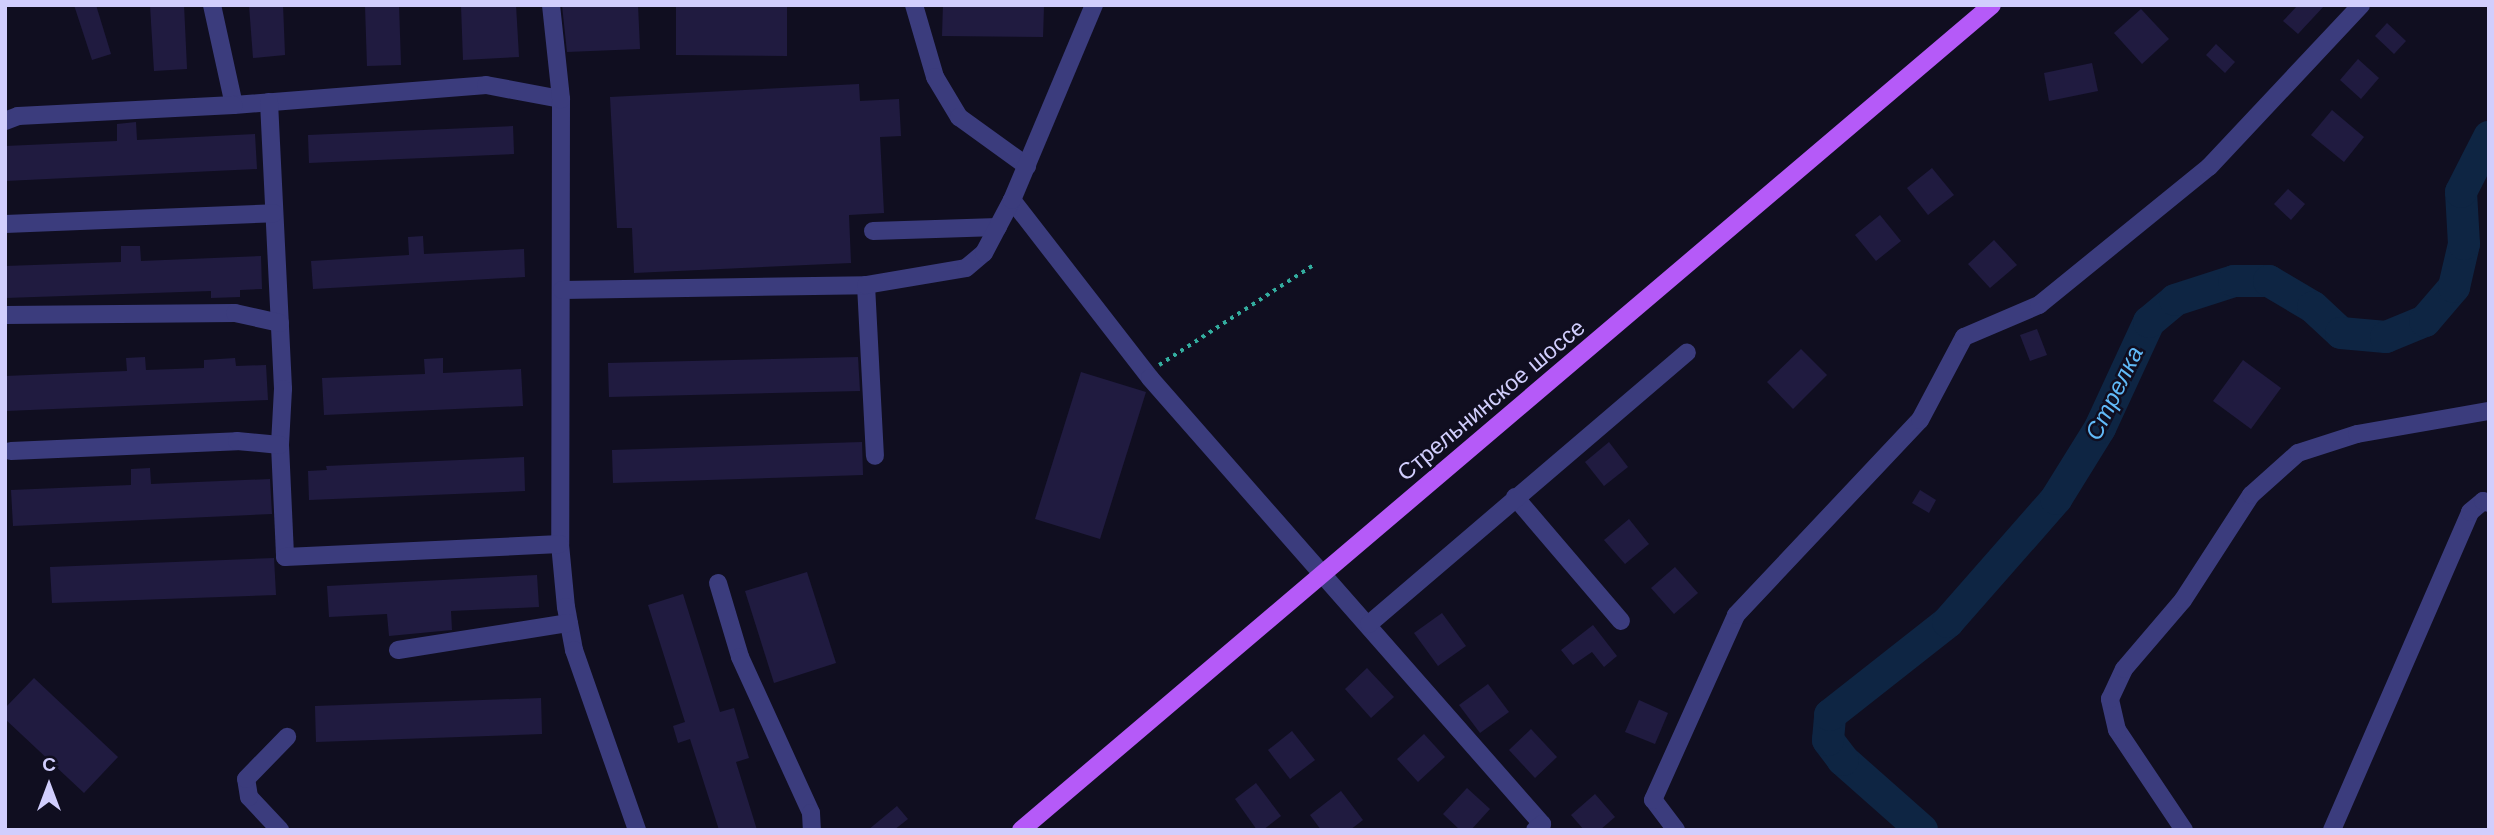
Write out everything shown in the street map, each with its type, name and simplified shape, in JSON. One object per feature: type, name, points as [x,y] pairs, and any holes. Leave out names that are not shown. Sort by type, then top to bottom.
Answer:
[{"type":"main road","name":"Стрельнинское шоссе","points":[[1021,830],[1992,5]]},
{"type":"street","points":[[212,5],[234,105]]},
{"type":"street","points":[[551,5],[561,99],[560,544],[574,650],[637,830]]},
{"type":"street","points":[[914,5],[935,77],[959,117],[1027,166]]},
{"type":"street","points":[[562,290],[866,285],[966,268],[984,253],[1012,200],[1094,5]]},
{"type":"street","points":[[1676,830],[1653,800],[1736,615],[1920,420],[1964,337],[2039,305],[2209,167],[2361,5]]},
{"type":"street","points":[[5,121],[18,116],[269,103],[486,85],[561,99]]},
{"type":"street","points":[[269,103],[280,323],[280,445],[285,557],[560,544]]},
{"type":"street","points":[[1012,200],[1150,378],[1325,573],[1542,824],[1535,830]]},
{"type":"street","points":[[5,223],[274,213]]},
{"type":"street","points":[[873,231],[998,227]]},
{"type":"street","points":[[866,285],[875,456]]},
{"type":"street","points":[[5,314],[235,313],[280,323]]},
{"type":"street","points":[[1369,624],[1687,352]]},
{"type":"street","points":[[2184,830],[2117,730],[2110,699],[2123,669],[2183,600],[2251,495],[2298,453],[2357,434],[2489,411]]},
{"type":"street","points":[[11,451],[237,441],[280,445]]},
{"type":"street","points":[[1515,497],[1621,621]]},
{"type":"street","points":[[2332,830],[2470,512],[2483,501],[2489,503]]},
{"type":"street","points":[[719,583],[740,657],[811,813],[812,830]]},
{"type":"street","points":[[398,650],[569,623]]},
{"type":"street","points":[[280,830],[249,797],[246,779],[286,737]]},
{"type":"path","points":[[1150,378],[1163,358],[1315,264]]},
{"type":"building","points":[[74,5],[96,5],[111,54],[92,60]]},
{"type":"building","points":[[150,5],[184,5],[187,69],[154,71]]},
{"type":"building","points":[[249,5],[283,5],[285,55],[253,58]]},
{"type":"building","points":[[365,5],[399,5],[401,65],[367,66]]},
{"type":"building","points":[[461,5],[516,5],[519,57],[463,60]]},
{"type":"building","points":[[562,5],[638,5],[640,49],[567,52]]},
{"type":"building","points":[[676,5],[787,5],[787,56],[676,55]]},
{"type":"building","points":[[943,5],[1044,5],[1043,37],[942,36]]},
{"type":"building","points":[[2298,5],[2325,5],[2298,34],[2283,21]]},
{"type":"building","points":[[2141,9],[2169,39],[2142,64],[2114,33]]},
{"type":"building","points":[[2387,23],[2406,41],[2394,54],[2375,36]]},
{"type":"building","points":[[2216,44],[2235,62],[2225,73],[2206,55]]},
{"type":"building","points":[[2358,59],[2379,78],[2361,99],[2340,80]]},
{"type":"building","points":[[2092,63],[2098,91],[2049,101],[2044,73]]},
{"type":"building","points":[[859,84],[860,101],[899,99],[901,136],[880,137],[884,213],[849,215],[851,263],[634,273],[632,228],[617,228],[610,97]]},
{"type":"building","points":[[2332,110],[2364,137],[2344,162],[2311,135]]},
{"type":"building","points":[[136,122],[137,140],[255,134],[257,169],[5,181],[5,146],[117,141],[117,124]]},
{"type":"building","points":[[513,126],[514,154],[309,163],[308,135]]},
{"type":"building","points":[[1932,168],[1954,195],[1928,215],[1907,188]]},
{"type":"building","points":[[2288,189],[2305,204],[2291,220],[2274,204]]},
{"type":"building","points":[[1880,215],[1901,241],[1876,261],[1855,235]]},
{"type":"building","points":[[423,236],[424,254],[524,249],[525,277],[313,289],[311,261],[409,255],[408,237]]},
{"type":"building","points":[[1994,240],[2017,265],[1990,288],[1968,264]]},
{"type":"building","points":[[121,246],[140,246],[141,261],[261,256],[262,289],[240,290],[240,297],[211,298],[211,291],[5,298],[5,266],[121,262]]},
{"type":"building","points":[[2037,329],[2047,355],[2030,361],[2020,335]]},
{"type":"building","points":[[1801,349],[1827,375],[1793,409],[1767,382]]},
{"type":"building","points":[[145,357],[146,370],[204,368],[204,360],[235,358],[236,366],[266,365],[268,400],[6,411],[5,376],[127,371],[126,358]]},
{"type":"building","points":[[858,357],[860,391],[609,397],[608,363]]},
{"type":"building","points":[[443,358],[443,373],[521,369],[523,406],[324,415],[322,378],[425,374],[424,359]]},
{"type":"building","points":[[2243,360],[2281,388],[2251,429],[2213,401]]},
{"type":"building","points":[[1081,372],[1146,392],[1100,539],[1035,519]]},
{"type":"building","points":[[862,442],[863,475],[613,483],[612,450]]},
{"type":"building","points":[[1609,442],[1628,467],[1604,486],[1585,462]]},
{"type":"building","points":[[524,457],[525,491],[309,500],[308,471],[327,470],[326,466]]},
{"type":"building","points":[[150,468],[151,484],[270,479],[272,514],[13,526],[11,490],[131,485],[131,469]]},
{"type":"building","points":[[1920,490],[1936,500],[1929,513],[1912,503]]},
{"type":"building","points":[[1629,519],[1649,544],[1625,564],[1604,540]]},
{"type":"building","points":[[274,558],[276,595],[52,603],[50,567]]},
{"type":"building","points":[[1675,567],[1698,593],[1674,614],[1651,588]]},
{"type":"building","points":[[807,572],[836,663],[774,683],[745,591]]},
{"type":"building","points":[[537,575],[539,607],[451,611],[452,630],[389,636],[387,614],[329,617],[327,586]]},
{"type":"building","points":[[683,594],[720,712],[734,708],[749,758],[736,762],[757,830],[719,830],[690,739],[678,743],[673,726],[685,722],[648,605]]},
{"type":"building","points":[[1442,613],[1466,646],[1438,666],[1414,633]]},
{"type":"building","points":[[1593,625],[1617,656],[1604,667],[1592,652],[1573,665],[1561,650]]},
{"type":"building","points":[[1367,668],[1394,697],[1371,718],[1345,689]]},
{"type":"building","points":[[34,678],[118,757],[84,793],[5,719],[5,708]]},
{"type":"building","points":[[1488,684],[1509,712],[1480,733],[1459,705]]},
{"type":"building","points":[[541,698],[542,734],[316,742],[315,706]]},
{"type":"building","points":[[1639,700],[1668,713],[1655,744],[1625,732]]},
{"type":"building","points":[[1531,729],[1557,757],[1535,778],[1509,750]]},
{"type":"building","points":[[1292,731],[1315,760],[1290,779],[1268,750]]},
{"type":"building","points":[[1424,734],[1445,757],[1418,782],[1397,759]]},
{"type":"building","points":[[1256,783],[1281,816],[1263,830],[1257,830],[1235,799]]},
{"type":"building","points":[[1467,788],[1490,809],[1471,830],[1460,830],[1443,814]]},
{"type":"building","points":[[1341,791],[1363,820],[1350,830],[1321,830],[1310,815]]},
{"type":"building","points":[[1595,794],[1615,817],[1600,830],[1584,830],[1571,815]]},
{"type":"building","points":[[897,806],[908,819],[894,830],[868,830]]},
{"type":"waterway","name":"Стрелка","points":[[1922,830],[1843,760],[1828,740],[1830,715],[1948,622],[2056,499],[2100,428],[2149,322],[2175,300],[2234,281],[2269,281],[2313,307],[2341,333],[2386,337],[2425,321],[2454,287],[2464,244],[2461,192],[2489,137]]}]
